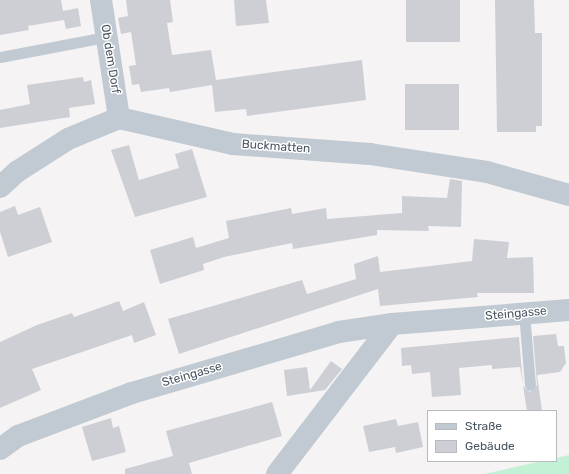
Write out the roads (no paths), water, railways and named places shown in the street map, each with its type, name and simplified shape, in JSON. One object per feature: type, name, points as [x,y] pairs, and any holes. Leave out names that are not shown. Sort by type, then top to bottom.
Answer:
[{"type":"street","name":"Ob dem Dorf","points":[[101,0],[119,118]]},
{"type":"street","points":[[0,187],[18,171],[68,139],[119,118]]},
{"type":"street","name":"Buckmatten","points":[[119,118],[233,144],[370,154],[487,172],[569,195]]},
{"type":"street","name":"Steingasse","points":[[0,449],[18,436],[132,393],[339,332],[392,324],[569,310]]},
{"type":"street","points":[[277,474],[392,324]]},
{"type":"lane","points":[[0,57],[106,37]]},
{"type":"lane","points":[[524,313],[530,385]]}]
